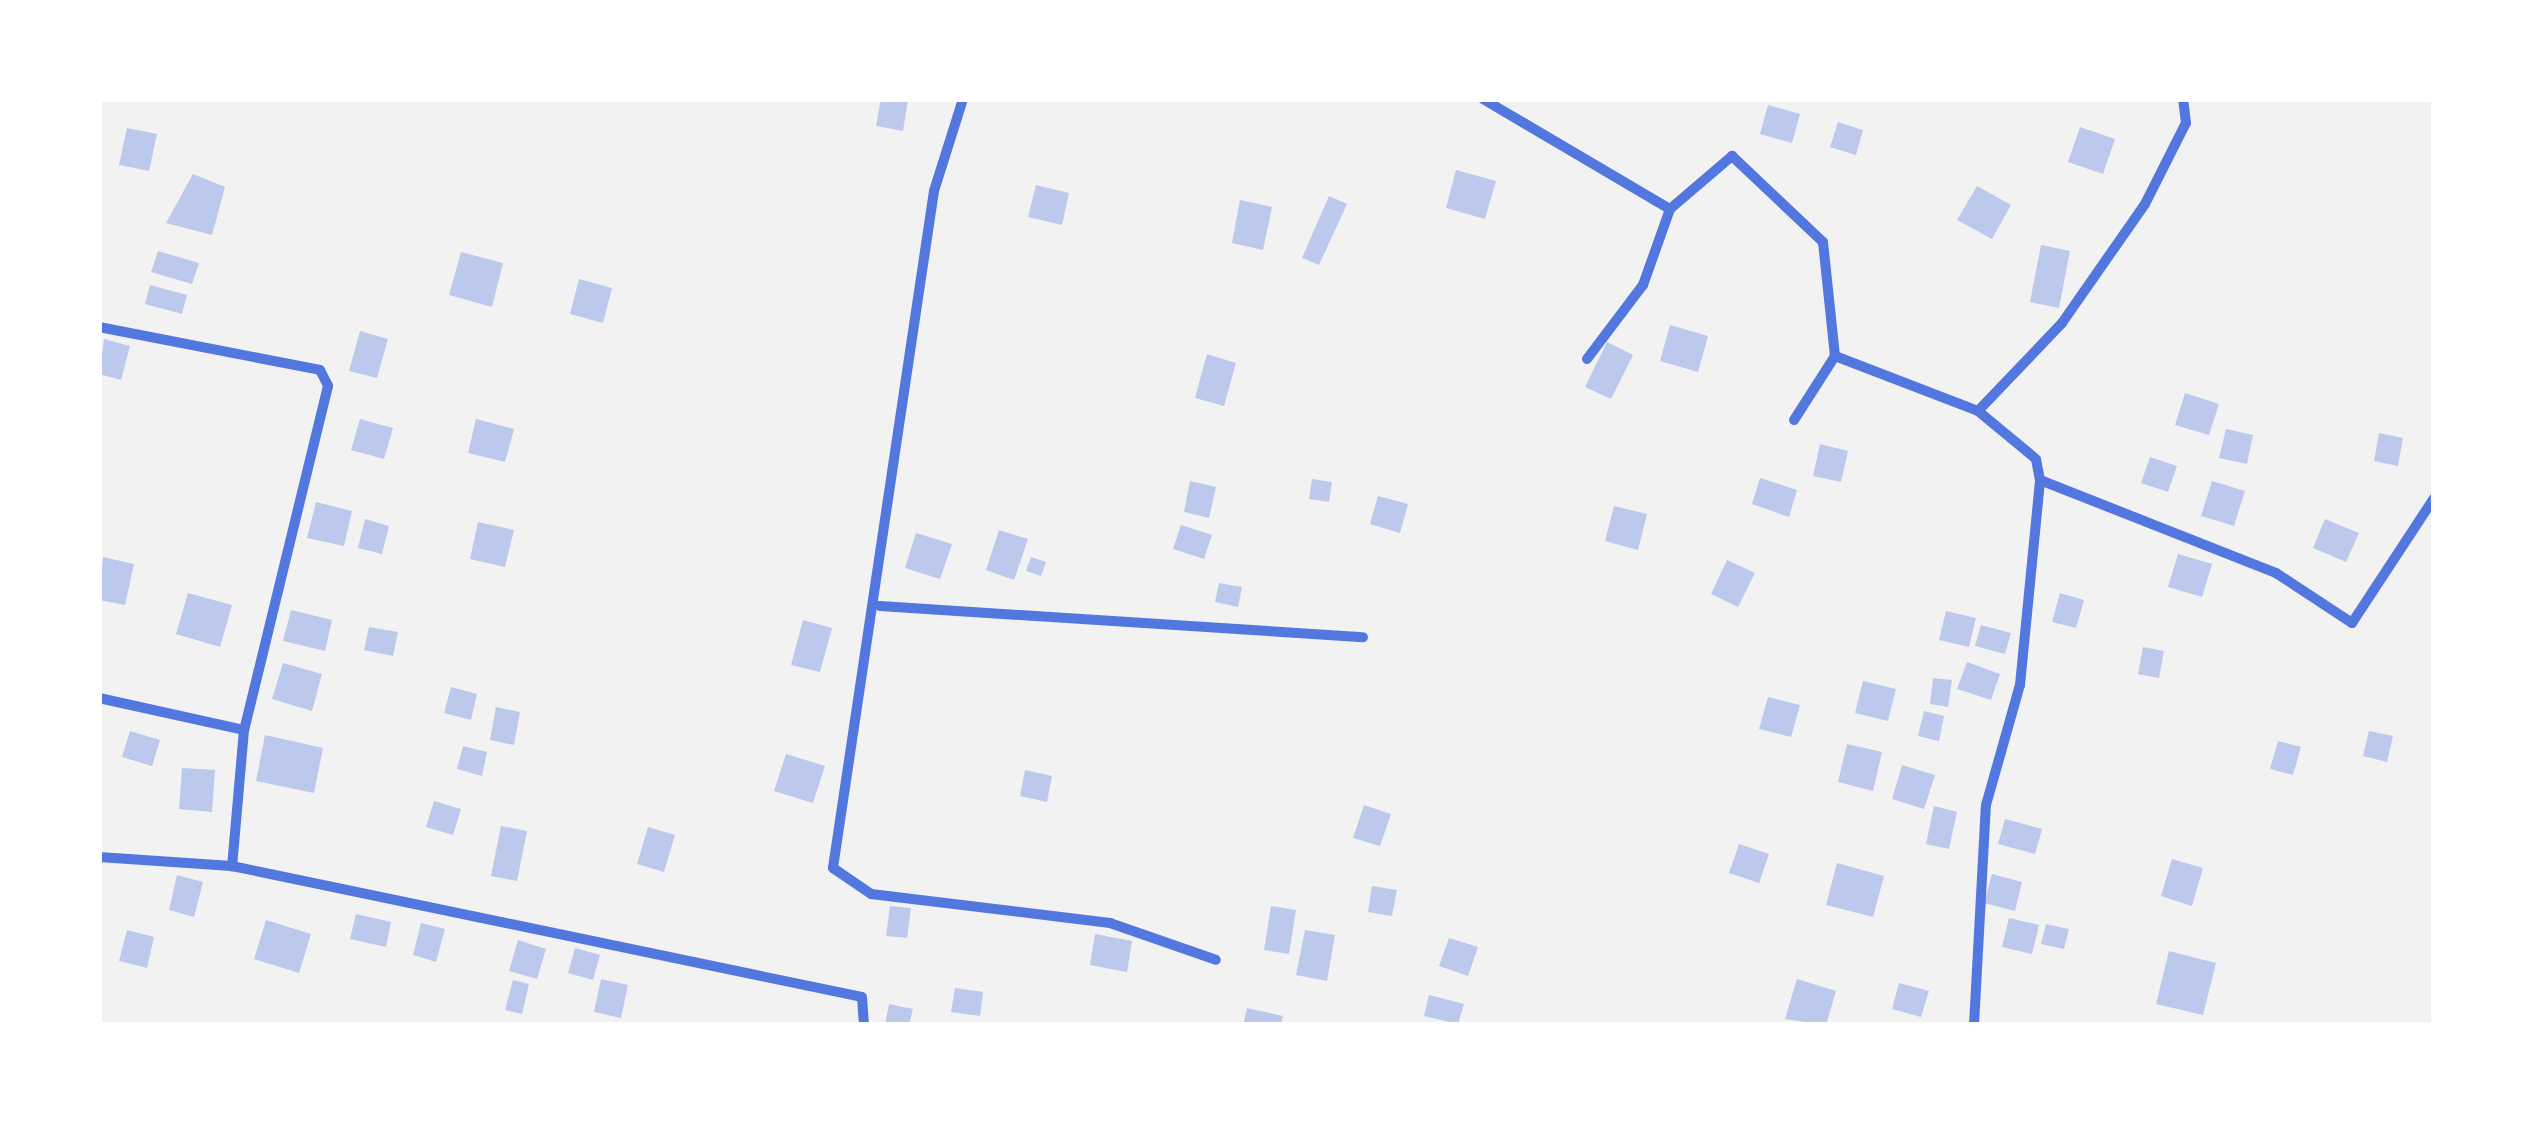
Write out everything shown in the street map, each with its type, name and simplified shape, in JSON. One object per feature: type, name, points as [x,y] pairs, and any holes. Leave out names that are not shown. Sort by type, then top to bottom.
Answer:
[{"type":"street","points":[[963,99],[934,191],[878,543],[880,606],[833,868],[872,893],[1110,923],[1216,960]]},
{"type":"street","points":[[1483,99],[1670,208]]},
{"type":"street","points":[[1978,411],[2062,323],[2145,204],[2186,123],[2183,99]]},
{"type":"street","points":[[1587,358],[1643,285],[1670,208],[1732,156],[1787,197],[1823,242],[1835,356],[1794,420]]},
{"type":"street","points":[[99,327],[320,370],[328,386],[244,730],[232,866]]},
{"type":"street","points":[[1835,356],[1978,411],[2036,459],[2040,480],[2020,686],[1987,805],[1974,1025]]},
{"type":"street","points":[[2040,480],[2276,572],[2352,623],[2434,498]]},
{"type":"street","points":[[880,606],[1363,637]]},
{"type":"street","points":[[99,698],[244,730]]},
{"type":"street","points":[[99,857],[232,866],[862,997],[864,1025]]},
{"type":"building","points":[[881,99],[908,100],[903,131],[876,126]]},
{"type":"building","points":[[1768,105],[1800,114],[1792,143],[1760,134]]},
{"type":"building","points":[[1838,122],[1863,130],[1856,155],[1830,147]]},
{"type":"building","points":[[2080,127],[2115,139],[2103,174],[2068,162]]},
{"type":"building","points":[[127,128],[157,134],[149,171],[119,165]]},
{"type":"building","points":[[1456,170],[1496,181],[1485,219],[1446,208]]},
{"type":"building","points":[[193,174],[225,187],[212,235],[166,223]]},
{"type":"building","points":[[1036,185],[1069,193],[1062,225],[1028,217]]},
{"type":"building","points":[[1977,186],[2011,205],[1992,239],[1957,220]]},
{"type":"building","points":[[1329,196],[1347,204],[1319,265],[1302,258]]},
{"type":"building","points":[[1240,200],[1272,207],[1263,250],[1232,243]]},
{"type":"building","points":[[2041,245],[2070,251],[2059,308],[2030,302]]},
{"type":"building","points":[[158,251],[199,263],[192,284],[151,272]]},
{"type":"building","points":[[461,252],[503,263],[492,307],[449,295]]},
{"type":"building","points":[[579,279],[612,288],[603,323],[570,314]]},
{"type":"building","points":[[150,285],[187,295],[182,314],[145,304]]},
{"type":"building","points":[[1670,325],[1708,336],[1698,372],[1660,361]]},
{"type":"building","points":[[360,331],[388,339],[377,378],[349,371]]},
{"type":"building","points":[[104,339],[130,346],[121,380],[99,374]]},
{"type":"building","points":[[1607,342],[1633,355],[1611,399],[1585,387]]},
{"type":"building","points":[[1207,354],[1236,363],[1224,406],[1195,398]]},
{"type":"building","points":[[2185,393],[2219,404],[2209,435],[2175,425]]},
{"type":"building","points":[[360,419],[393,428],[384,459],[351,450]]},
{"type":"building","points":[[476,419],[514,429],[505,462],[468,453]]},
{"type":"building","points":[[2226,429],[2253,435],[2247,464],[2219,458]]},
{"type":"building","points":[[2379,433],[2403,438],[2398,466],[2374,461]]},
{"type":"building","points":[[1820,444],[1848,451],[1841,482],[1813,476]]},
{"type":"building","points":[[2150,457],[2177,466],[2168,492],[2141,483]]},
{"type":"building","points":[[1760,478],[1797,490],[1789,517],[1752,504]]},
{"type":"building","points":[[1312,479],[1332,482],[1329,502],[1309,499]]},
{"type":"building","points":[[1190,481],[1216,487],[1209,518],[1184,512]]},
{"type":"building","points":[[2212,481],[2245,491],[2234,526],[2201,516]]},
{"type":"building","points":[[1378,496],[1408,504],[1400,533],[1370,524]]},
{"type":"building","points":[[316,502],[352,511],[344,546],[307,538]]},
{"type":"building","points":[[1614,506],[1647,514],[1638,550],[1605,541]]},
{"type":"building","points":[[365,519],[389,526],[382,554],[358,548]]},
{"type":"building","points":[[2325,519],[2359,533],[2346,562],[2313,548]]},
{"type":"building","points":[[478,522],[514,530],[505,567],[470,559]]},
{"type":"building","points":[[1181,525],[1212,535],[1204,559],[1173,549]]},
{"type":"building","points":[[999,530],[1028,539],[1014,580],[986,570]]},
{"type":"building","points":[[916,533],[952,544],[940,579],[905,568]]},
{"type":"building","points":[[2178,554],[2212,564],[2202,597],[2168,587]]},
{"type":"building","points":[[103,557],[134,564],[125,605],[99,600]]},
{"type":"building","points":[[1031,557],[1046,562],[1041,576],[1026,571]]},
{"type":"building","points":[[1727,560],[1755,573],[1738,607],[1711,594]]},
{"type":"building","points":[[1219,583],[1242,587],[1238,607],[1215,602]]},
{"type":"building","points":[[188,593],[232,605],[220,647],[176,634]]},
{"type":"building","points":[[2060,593],[2084,600],[2076,628],[2052,622]]},
{"type":"building","points":[[291,610],[332,620],[325,651],[283,641]]},
{"type":"building","points":[[1946,611],[1976,618],[1969,647],[1939,640]]},
{"type":"building","points":[[803,620],[832,628],[820,672],[791,665]]},
{"type":"building","points":[[1981,625],[2011,633],[2005,654],[1975,646]]},
{"type":"building","points":[[369,627],[398,632],[393,656],[364,650]]},
{"type":"building","points":[[2143,647],[2164,651],[2159,678],[2138,674]]},
{"type":"building","points":[[1967,662],[2000,674],[1991,700],[1957,689]]},
{"type":"building","points":[[283,663],[322,674],[312,711],[272,699]]},
{"type":"building","points":[[1933,678],[1952,680],[1948,707],[1930,704]]},
{"type":"building","points":[[1863,681],[1896,689],[1888,721],[1855,713]]},
{"type":"building","points":[[451,687],[477,694],[471,720],[444,713]]},
{"type":"building","points":[[1768,697],[1800,705],[1791,737],[1759,729]]},
{"type":"building","points":[[496,707],[520,712],[514,745],[490,740]]},
{"type":"building","points":[[1924,711],[1944,716],[1939,741],[1918,736]]},
{"type":"building","points":[[130,731],[160,740],[152,766],[122,757]]},
{"type":"building","points":[[2369,731],[2393,736],[2387,762],[2363,756]]},
{"type":"building","points":[[265,735],[323,748],[314,793],[256,781]]},
{"type":"building","points":[[2278,741],[2301,747],[2293,775],[2270,769]]},
{"type":"building","points":[[1847,744],[1882,752],[1873,791],[1838,782]]},
{"type":"building","points":[[463,746],[487,752],[482,776],[457,769]]},
{"type":"building","points":[[786,754],[825,766],[813,803],[774,791]]},
{"type":"building","points":[[1902,765],[1935,775],[1924,809],[1892,799]]},
{"type":"building","points":[[182,768],[215,770],[212,812],[179,809]]},
{"type":"building","points":[[1025,770],[1052,776],[1047,802],[1020,796]]},
{"type":"building","points":[[434,801],[461,809],[453,835],[426,827]]},
{"type":"building","points":[[1364,805],[1391,814],[1380,846],[1353,838]]},
{"type":"building","points":[[1934,806],[1957,812],[1949,849],[1926,844]]},
{"type":"building","points":[[2005,819],[2042,829],[2035,854],[1998,844]]},
{"type":"building","points":[[501,826],[527,831],[517,881],[491,876]]},
{"type":"building","points":[[648,827],[675,835],[664,872],[637,864]]},
{"type":"building","points":[[1739,844],[1769,854],[1759,883],[1729,873]]},
{"type":"building","points":[[2172,859],[2203,868],[2192,906],[2161,896]]},
{"type":"building","points":[[1837,863],[1884,876],[1873,917],[1826,905]]},
{"type":"building","points":[[1992,874],[2022,882],[2015,911],[1984,903]]},
{"type":"building","points":[[177,875],[203,882],[194,917],[169,910]]},
{"type":"building","points":[[1372,886],[1397,890],[1392,916],[1368,912]]},
{"type":"building","points":[[890,906],[911,908],[907,938],[886,936]]},
{"type":"building","points":[[1271,906],[1296,910],[1289,954],[1264,950]]},
{"type":"building","points":[[356,914],[391,922],[386,947],[350,939]]},
{"type":"building","points":[[2009,918],[2039,925],[2032,954],[2002,947]]},
{"type":"building","points":[[266,920],[311,934],[299,973],[254,959]]},
{"type":"building","points":[[421,923],[445,929],[436,962],[413,955]]},
{"type":"building","points":[[2046,924],[2069,929],[2064,949],[2041,944]]},
{"type":"building","points":[[127,930],[154,937],[147,968],[119,961]]},
{"type":"building","points":[[1305,930],[1335,935],[1327,981],[1296,975]]},
{"type":"building","points":[[1095,934],[1132,941],[1127,972],[1090,965]]},
{"type":"building","points":[[1449,938],[1478,947],[1468,976],[1439,966]]},
{"type":"building","points":[[518,940],[546,949],[537,979],[509,971]]},
{"type":"building","points":[[575,948],[600,955],[593,980],[568,973]]},
{"type":"building","points":[[2169,951],[2216,963],[2203,1015],[2156,1004]]},
{"type":"building","points":[[601,979],[628,985],[621,1018],[594,1012]]},
{"type":"building","points":[[1797,979],[1836,991],[1826,1025],[1785,1019]]},
{"type":"building","points":[[513,980],[529,984],[522,1014],[505,1010]]},
{"type":"building","points":[[1899,983],[1929,991],[1921,1017],[1892,1009]]},
{"type":"building","points":[[955,988],[983,992],[980,1016],[951,1012]]},
{"type":"building","points":[[1429,995],[1464,1004],[1458,1024],[1424,1016]]},
{"type":"building","points":[[889,1004],[913,1009],[909,1025],[885,1025]]},
{"type":"building","points":[[1247,1008],[1283,1016],[1281,1025],[1243,1025]]}]
